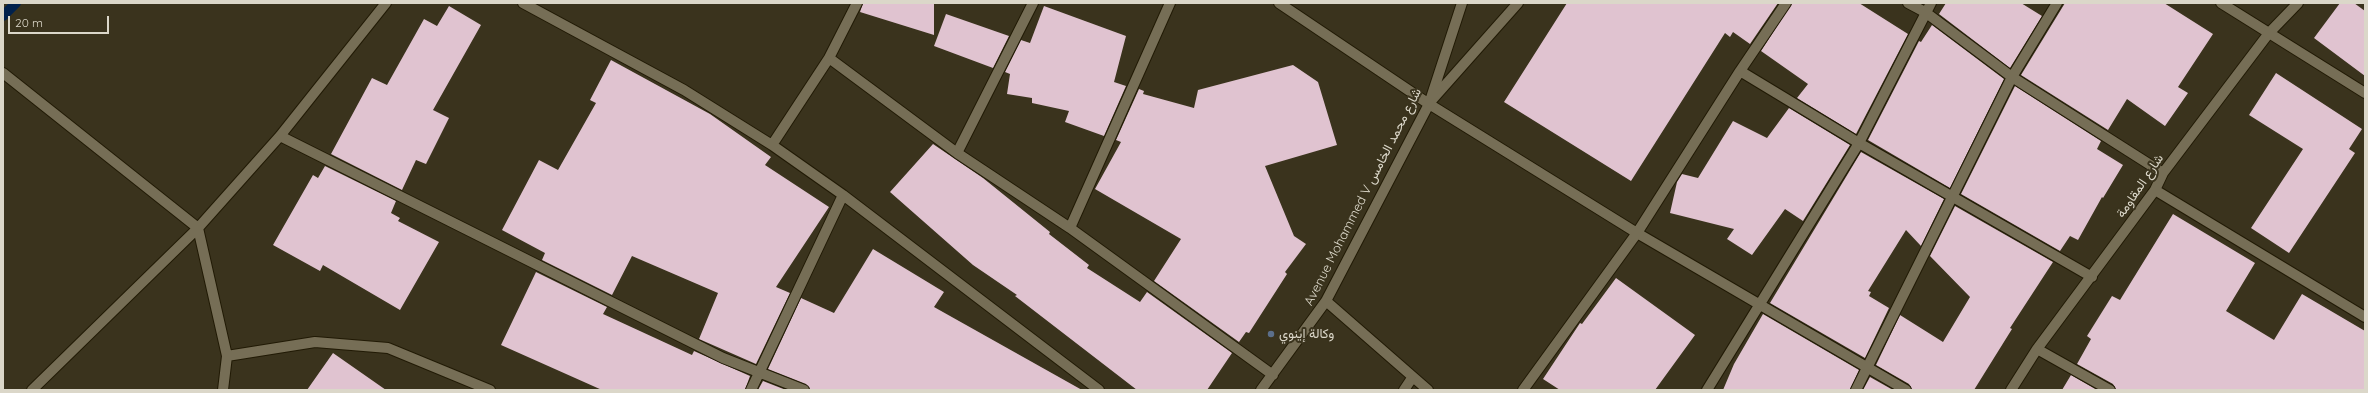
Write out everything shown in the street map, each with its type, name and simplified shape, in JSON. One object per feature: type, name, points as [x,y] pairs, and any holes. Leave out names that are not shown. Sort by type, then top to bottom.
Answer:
[{"type":"street","points":[[32,390],[198,228],[280,136],[386,3]]},
{"type":"street","points":[[523,3],[684,90],[772,145],[843,195],[1099,390]]},
{"type":"street","points":[[772,145],[828,58],[857,3]]},
{"type":"street","points":[[957,153],[1033,3]]},
{"type":"street","points":[[1070,228],[1170,3]]},
{"type":"street","points":[[1279,3],[1428,104],[1637,234],[1868,366],[1906,390]]},
{"type":"street","name":"Avenue Mohammed V شارع محمد الخامس","points":[[1261,390],[1326,301],[1428,104],[1462,3]]},
{"type":"street","points":[[1428,104],[1518,3]]},
{"type":"street","points":[[1523,390],[1637,234],[1740,71],[1786,3]]},
{"type":"street","points":[[1908,3],[1928,7],[2012,77],[2163,173]]},
{"type":"street","points":[[1856,390],[2012,77],[2057,3]]},
{"type":"street","points":[[2221,3],[2365,93]]},
{"type":"street","name":"شارع المقاومة","points":[[2011,390],[2038,349],[2155,190],[2163,173],[2268,33],[2298,3]]},
{"type":"street","points":[[1707,390],[1758,304],[1859,143],[1928,7]]},
{"type":"street","points":[[828,58],[957,153],[1070,228],[1273,375]]},
{"type":"street","points":[[1740,71],[1859,143],[1952,195],[2092,277]]},
{"type":"street","points":[[3,73],[198,228],[227,356],[223,390]]},
{"type":"street","points":[[280,136],[723,358],[804,390]]},
{"type":"street","points":[[2155,190],[2365,317]]},
{"type":"street","points":[[752,390],[843,195]]},
{"type":"street","points":[[1326,301],[1412,378],[1428,390]]},
{"type":"street","points":[[227,356],[315,342],[388,348],[490,390]]},
{"type":"street","points":[[2038,349],[2110,390]]},
{"type":"street","points":[[1404,390],[1412,378]]},
{"type":"building","points":[[863,3],[934,3],[934,35],[860,12]]},
{"type":"building","points":[[1567,3],[1778,3],[1750,44],[1733,32],[1730,37],[1725,33],[1631,181],[1504,102]]},
{"type":"building","points":[[1792,3],[1859,3],[1908,34],[1856,134],[1797,98],[1808,84],[1761,51]]},
{"type":"building","points":[[1946,3],[2021,3],[2042,16],[2010,68],[1939,14]]},
{"type":"building","points":[[2065,3],[2164,3],[2213,34],[2178,87],[2188,93],[2165,126],[2127,99],[2108,130],[2021,75]]},
{"type":"building","points":[[2340,3],[2354,3],[2365,11],[2365,76],[2314,38]]},
{"type":"building","points":[[449,6],[481,25],[433,110],[449,118],[426,164],[416,160],[402,190],[331,154],[372,78],[387,85],[424,19],[437,26]]},
{"type":"building","points":[[1044,6],[1126,36],[1114,82],[1126,86],[1104,136],[1065,122],[1069,111],[1032,103],[1032,98],[1007,94],[1010,74],[1005,72],[1021,40],[1030,43]]},
{"type":"building","points":[[946,14],[1009,36],[993,68],[934,46]]},
{"type":"building","points":[[1932,25],[2004,79],[1950,188],[1868,140],[1919,41],[1921,42]]},
{"type":"building","points":[[611,60],[710,114],[771,157],[765,165],[829,207],[776,287],[790,293],[756,364],[699,339],[718,293],[632,256],[612,295],[542,260],[545,253],[502,230],[539,160],[558,170],[596,103],[590,100]]},
{"type":"building","points":[[1293,65],[1318,82],[1337,145],[1265,166],[1294,236],[1306,244],[1285,272],[1287,274],[1249,333],[1246,332],[1239,342],[1154,281],[1181,239],[1095,189],[1121,142],[1116,140],[1139,89],[1144,91],[1143,94],[1194,108],[1198,90]]},
{"type":"building","points":[[2276,73],[2362,129],[2349,149],[2355,153],[2289,253],[2251,228],[2303,149],[2249,115]]},
{"type":"building","points":[[2015,86],[2101,141],[2097,149],[2123,165],[2103,198],[2102,197],[2078,240],[2070,236],[2060,251],[1961,194]]},
{"type":"building","points":[[1789,108],[1850,145],[1803,221],[1785,209],[1752,255],[1727,239],[1734,229],[1670,213],[1677,182],[1682,174],[1698,178],[1733,121],[1767,138]]},
{"type":"building","points":[[933,144],[983,178],[1050,232],[1049,234],[1089,265],[1087,268],[1140,302],[1147,292],[1232,353],[1207,390],[1137,390],[1015,296],[1017,295],[973,265],[890,192]]},
{"type":"building","points":[[1861,152],[1944,199],[1921,246],[1906,230],[1868,291],[1871,292],[1869,296],[1889,308],[1865,358],[1770,303]]},
{"type":"building","points":[[325,166],[396,201],[391,213],[400,218],[398,221],[439,242],[400,310],[323,265],[320,271],[273,245],[313,175],[318,178]]},
{"type":"building","points":[[1955,206],[2053,262],[2010,328],[2012,329],[1974,390],[1912,390],[1909,384],[1876,365],[1900,315],[1943,342],[1970,297],[1930,256]]},
{"type":"building","points":[[2173,214],[2255,263],[2226,311],[2274,340],[2302,294],[2365,331],[2365,390],[2116,390],[2113,384],[2077,364],[2091,339],[2087,336],[2112,296],[2120,300]]},
{"type":"building","points":[[873,249],[944,292],[934,307],[1082,390],[810,390],[806,384],[768,369],[801,298],[834,313]]},
{"type":"building","points":[[536,272],[607,307],[603,314],[692,355],[694,351],[750,376],[745,390],[602,390],[501,345]]},
{"type":"building","points":[[1616,278],[1695,335],[1655,390],[1560,390],[1543,379],[1580,323],[1582,324]]},
{"type":"building","points":[[1763,314],[1859,370],[1850,390],[1723,390],[1734,364]]},
{"type":"building","points":[[333,353],[386,390],[307,390]]},
{"type":"building","points":[[2071,375],[2097,390],[2062,390]]},
{"type":"building","points":[[1870,377],[1893,390],[1863,390]]},
{"type":"building","points":[[763,381],[786,390],[758,390]]},
{"type":"waterway","points":[[3,16],[16,3]]},
{"type":"place","name":"وكالة إينوي","points":[[1271,334]]}]
